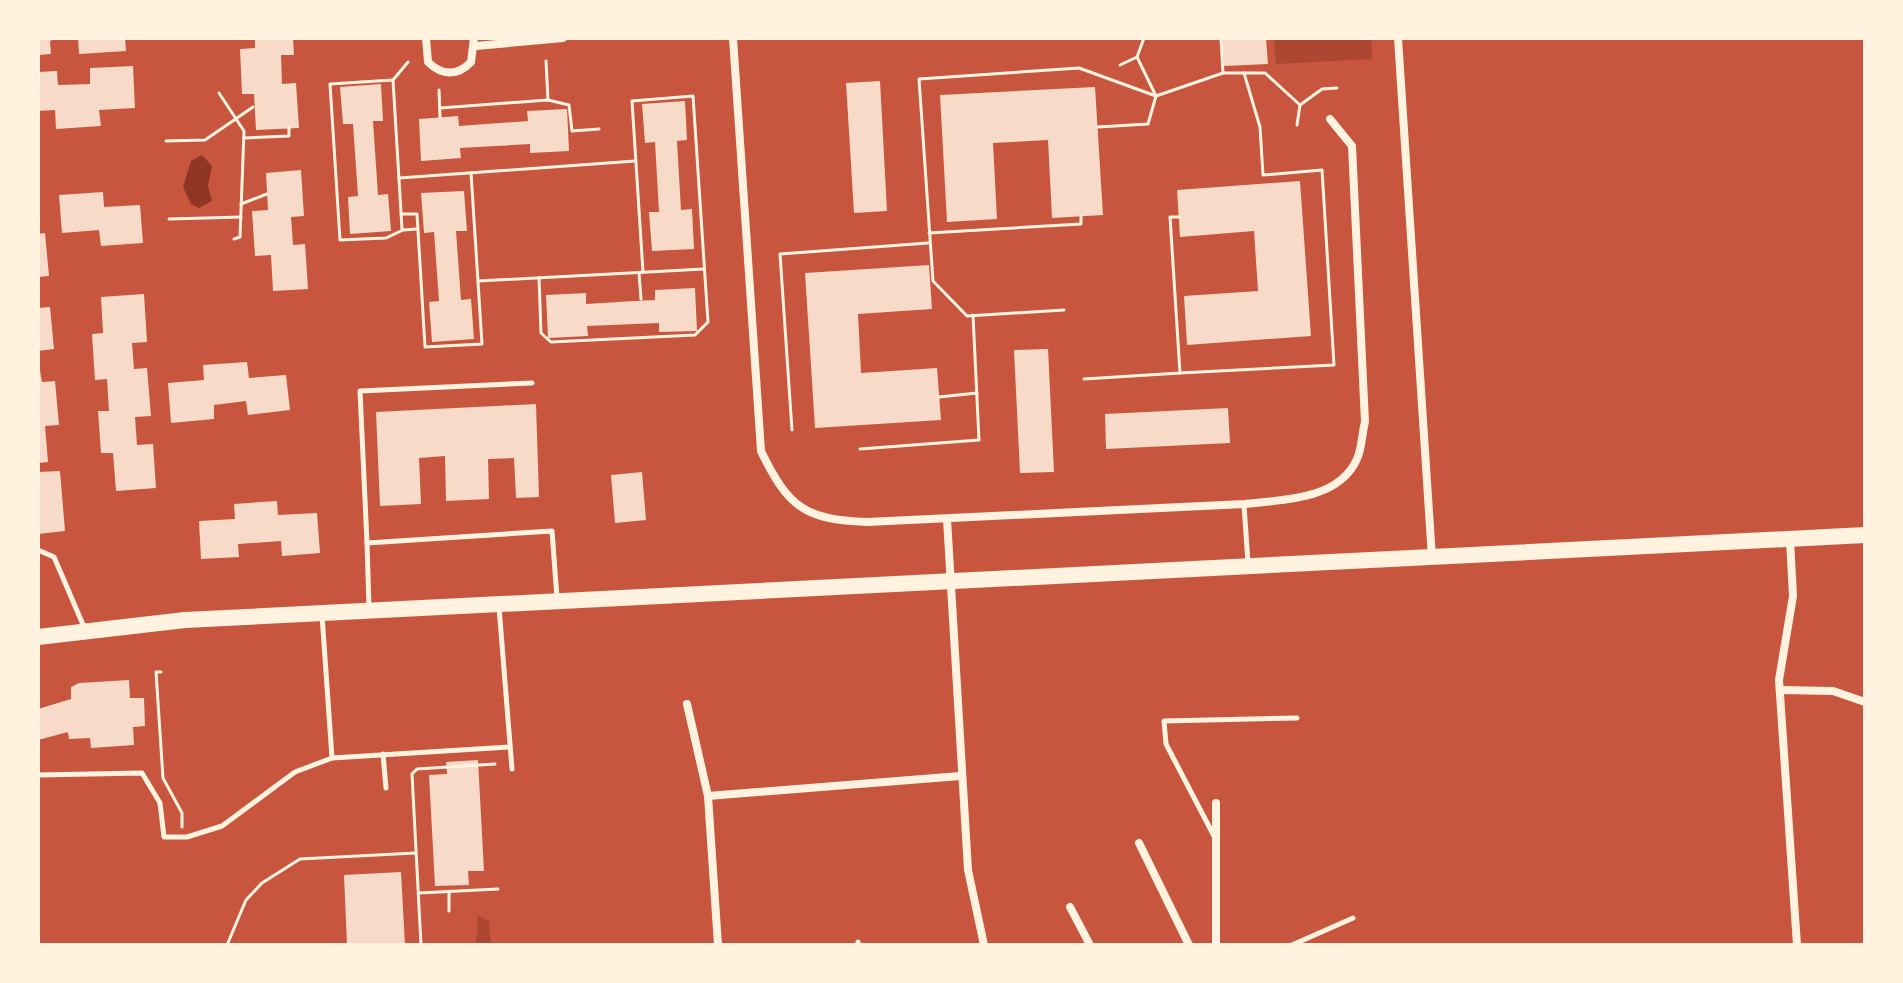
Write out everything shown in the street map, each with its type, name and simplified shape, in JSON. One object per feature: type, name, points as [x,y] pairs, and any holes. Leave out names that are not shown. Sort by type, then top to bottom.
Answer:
[{"type":"main road","points":[[38,637],[185,620],[1865,535]]},
{"type":"street","points":[[426,38],[428,62],[450,73],[471,62],[475,42],[563,38]]},
{"type":"street","points":[[733,38],[761,451],[775,480],[800,508],[827,521],[947,519],[1244,504],[1292,499],[1332,487],[1357,460],[1365,422],[1352,146],[1330,119]]},
{"type":"street","points":[[1398,38],[1432,558]]},
{"type":"street","points":[[947,519],[948,583],[968,870],[984,945]]},
{"type":"street","points":[[1790,540],[1793,596],[1781,656],[1780,690],[1797,945]]},
{"type":"street","points":[[1780,690],[1833,691],[1865,702]]},
{"type":"street","points":[[687,704],[708,796],[718,945]]},
{"type":"street","points":[[708,796],[960,776]]},
{"type":"street","points":[[1216,803],[1216,945]]},
{"type":"street","points":[[1139,843],[1189,945]]},
{"type":"street","points":[[1070,907],[1090,945]]},
{"type":"lane","points":[[369,611],[360,391],[532,383]]},
{"type":"lane","points":[[1244,504],[1248,568]]},
{"type":"lane","points":[[367,543],[552,531],[557,603]]},
{"type":"lane","points":[[38,550],[54,557],[86,631]]},
{"type":"lane","points":[[499,606],[512,769]]},
{"type":"lane","points":[[321,614],[332,758]]},
{"type":"lane","points":[[1216,840],[1166,744],[1164,721],[1297,718]]},
{"type":"lane","points":[[38,775],[142,773],[160,803],[164,837],[183,837],[222,826],[295,772],[332,758],[509,747]]},
{"type":"lane","points":[[383,754],[386,788]]},
{"type":"lane","points":[[1292,945],[1353,918]]},
{"type":"path","points":[[1120,65],[1137,57],[1144,38]]},
{"type":"path","points":[[1221,38],[1223,73]]},
{"type":"path","points":[[1098,127],[1148,124],[1156,96],[1137,57]]},
{"type":"path","points":[[546,61],[548,100]]},
{"type":"path","points":[[403,230],[393,80],[408,62]]},
{"type":"path","points":[[1064,310],[967,316],[933,281],[919,79],[1079,68],[1156,96],[1223,73],[1265,73],[1300,105]]},
{"type":"path","points":[[1084,379],[1334,365],[1322,170],[1263,175],[1260,127],[1244,73]]},
{"type":"path","points":[[393,80],[330,84],[340,240],[386,238],[403,230],[418,228]]},
{"type":"path","points":[[1297,125],[1300,105],[1322,89],[1337,88]]},
{"type":"path","points":[[439,90],[440,117]]},
{"type":"path","points":[[219,93],[236,119],[240,120],[244,138],[240,237],[234,239]]},
{"type":"path","points":[[539,278],[541,333],[551,342],[695,335],[708,322],[693,96],[632,101],[641,299]]},
{"type":"path","points":[[440,108],[548,100],[569,105],[572,131],[599,129]]},
{"type":"path","points":[[166,141],[205,140],[253,107]]},
{"type":"path","points":[[244,138],[289,136],[289,128]]},
{"type":"path","points":[[399,178],[635,161]]},
{"type":"path","points":[[401,214],[417,214],[425,347],[482,344],[471,173]]},
{"type":"path","points":[[241,204],[267,194]]},
{"type":"path","points":[[169,219],[241,217]]},
{"type":"path","points":[[928,233],[1081,224],[1081,217]]},
{"type":"path","points":[[1179,217],[1170,217],[1180,373]]},
{"type":"path","points":[[792,430],[780,254],[928,243]]},
{"type":"path","points":[[478,281],[704,269]]},
{"type":"path","points":[[860,449],[979,440],[973,315]]},
{"type":"path","points":[[939,397],[977,393]]},
{"type":"path","points":[[161,672],[156,672],[163,778],[182,813],[183,837]]},
{"type":"path","points":[[421,945],[412,774],[417,769],[495,764]]},
{"type":"path","points":[[227,945],[246,900],[262,883],[300,859],[416,853]]},
{"type":"path","points":[[419,893],[498,889]]},
{"type":"path","points":[[449,892],[449,911]]},
{"type":"shaded area","points":[[1274,38],[1371,38],[1372,59],[1276,64]]},
{"type":"shaded area","points":[[202,155],[212,166],[208,186],[212,201],[199,208],[191,204],[183,187],[191,161]]},
{"type":"shaded area","points":[[478,915],[489,921],[491,945],[476,945]]},
{"type":"building","points":[[38,38],[57,38],[50,41],[51,54],[38,55]]},
{"type":"building","points":[[78,38],[125,38],[126,51],[79,54]]},
{"type":"building","points":[[255,38],[293,38],[294,55],[281,55],[282,84],[296,83],[299,128],[256,130],[254,94],[242,94],[240,49],[255,48]]},
{"type":"building","points":[[1222,38],[1266,38],[1268,64],[1224,66]]},
{"type":"building","points":[[133,66],[135,108],[99,110],[101,126],[56,129],[55,110],[38,111],[38,72],[57,71],[58,85],[90,84],[90,68]]},
{"type":"building","points":[[880,81],[887,211],[854,213],[846,83]]},
{"type":"building","points":[[381,84],[383,121],[373,121],[378,195],[388,194],[391,231],[350,234],[348,197],[358,196],[353,124],[343,124],[340,87]]},
{"type":"building","points":[[1095,87],[1103,215],[1052,218],[1048,140],[993,143],[997,219],[947,222],[940,95]]},
{"type":"building","points":[[685,101],[687,140],[677,141],[681,210],[692,209],[694,249],[652,251],[649,212],[659,212],[655,142],[645,143],[642,104]]},
{"type":"building","points":[[567,109],[569,151],[530,153],[530,144],[460,148],[461,158],[421,161],[419,119],[458,116],[459,126],[528,121],[527,111]]},
{"type":"building","points":[[301,170],[304,216],[291,217],[293,245],[305,244],[308,289],[273,291],[271,255],[255,256],[252,211],[268,210],[266,173]]},
{"type":"building","points":[[1300,181],[1311,336],[1187,345],[1184,296],[1258,291],[1254,231],[1180,237],[1177,190]]},
{"type":"building","points":[[464,191],[467,231],[456,231],[461,300],[471,299],[474,339],[432,342],[429,302],[439,301],[434,232],[424,233],[421,193]]},
{"type":"building","points":[[103,192],[104,207],[140,205],[143,243],[101,246],[99,230],[62,233],[59,195]]},
{"type":"building","points":[[45,233],[49,276],[38,277],[38,234]]},
{"type":"building","points":[[929,265],[932,309],[858,314],[861,373],[937,368],[941,420],[815,428],[805,273]]},
{"type":"building","points":[[695,288],[697,331],[659,332],[659,323],[587,326],[588,336],[548,338],[546,295],[586,293],[586,304],[655,300],[655,290]]},
{"type":"building","points":[[144,294],[147,342],[132,343],[134,369],[147,368],[151,416],[135,417],[137,445],[153,444],[156,488],[116,491],[113,453],[101,453],[98,411],[109,411],[107,379],[95,380],[92,334],[103,333],[101,297]]},
{"type":"building","points":[[50,307],[54,349],[38,351],[38,308]]},
{"type":"building","points":[[1048,349],[1054,472],[1020,473],[1014,350]]},
{"type":"building","points":[[38,359],[42,382],[55,381],[59,425],[45,426],[48,462],[38,463]]},
{"type":"building","points":[[247,362],[249,378],[286,375],[290,410],[248,415],[246,401],[214,405],[214,419],[171,423],[168,383],[204,380],[203,365]]},
{"type":"building","points":[[536,404],[539,497],[516,498],[514,458],[488,459],[489,499],[446,501],[445,456],[419,458],[421,504],[380,506],[376,412]]},
{"type":"building","points":[[1228,408],[1230,443],[1106,449],[1105,414]]},
{"type":"building","points":[[60,471],[65,531],[38,534],[38,472]]},
{"type":"building","points":[[642,472],[646,520],[615,523],[611,475]]},
{"type":"building","points":[[277,501],[278,515],[317,513],[320,553],[282,556],[281,541],[238,544],[239,557],[201,559],[199,521],[235,519],[234,504]]},
{"type":"building","points":[[129,680],[130,698],[144,698],[145,726],[133,727],[134,745],[91,748],[90,738],[69,739],[68,732],[38,740],[38,709],[71,699],[71,687],[79,683]]},
{"type":"building","points":[[478,760],[484,871],[468,871],[469,885],[435,886],[429,775],[447,774],[446,762]]},
{"type":"building","points":[[401,872],[405,945],[347,945],[344,875]]}]
